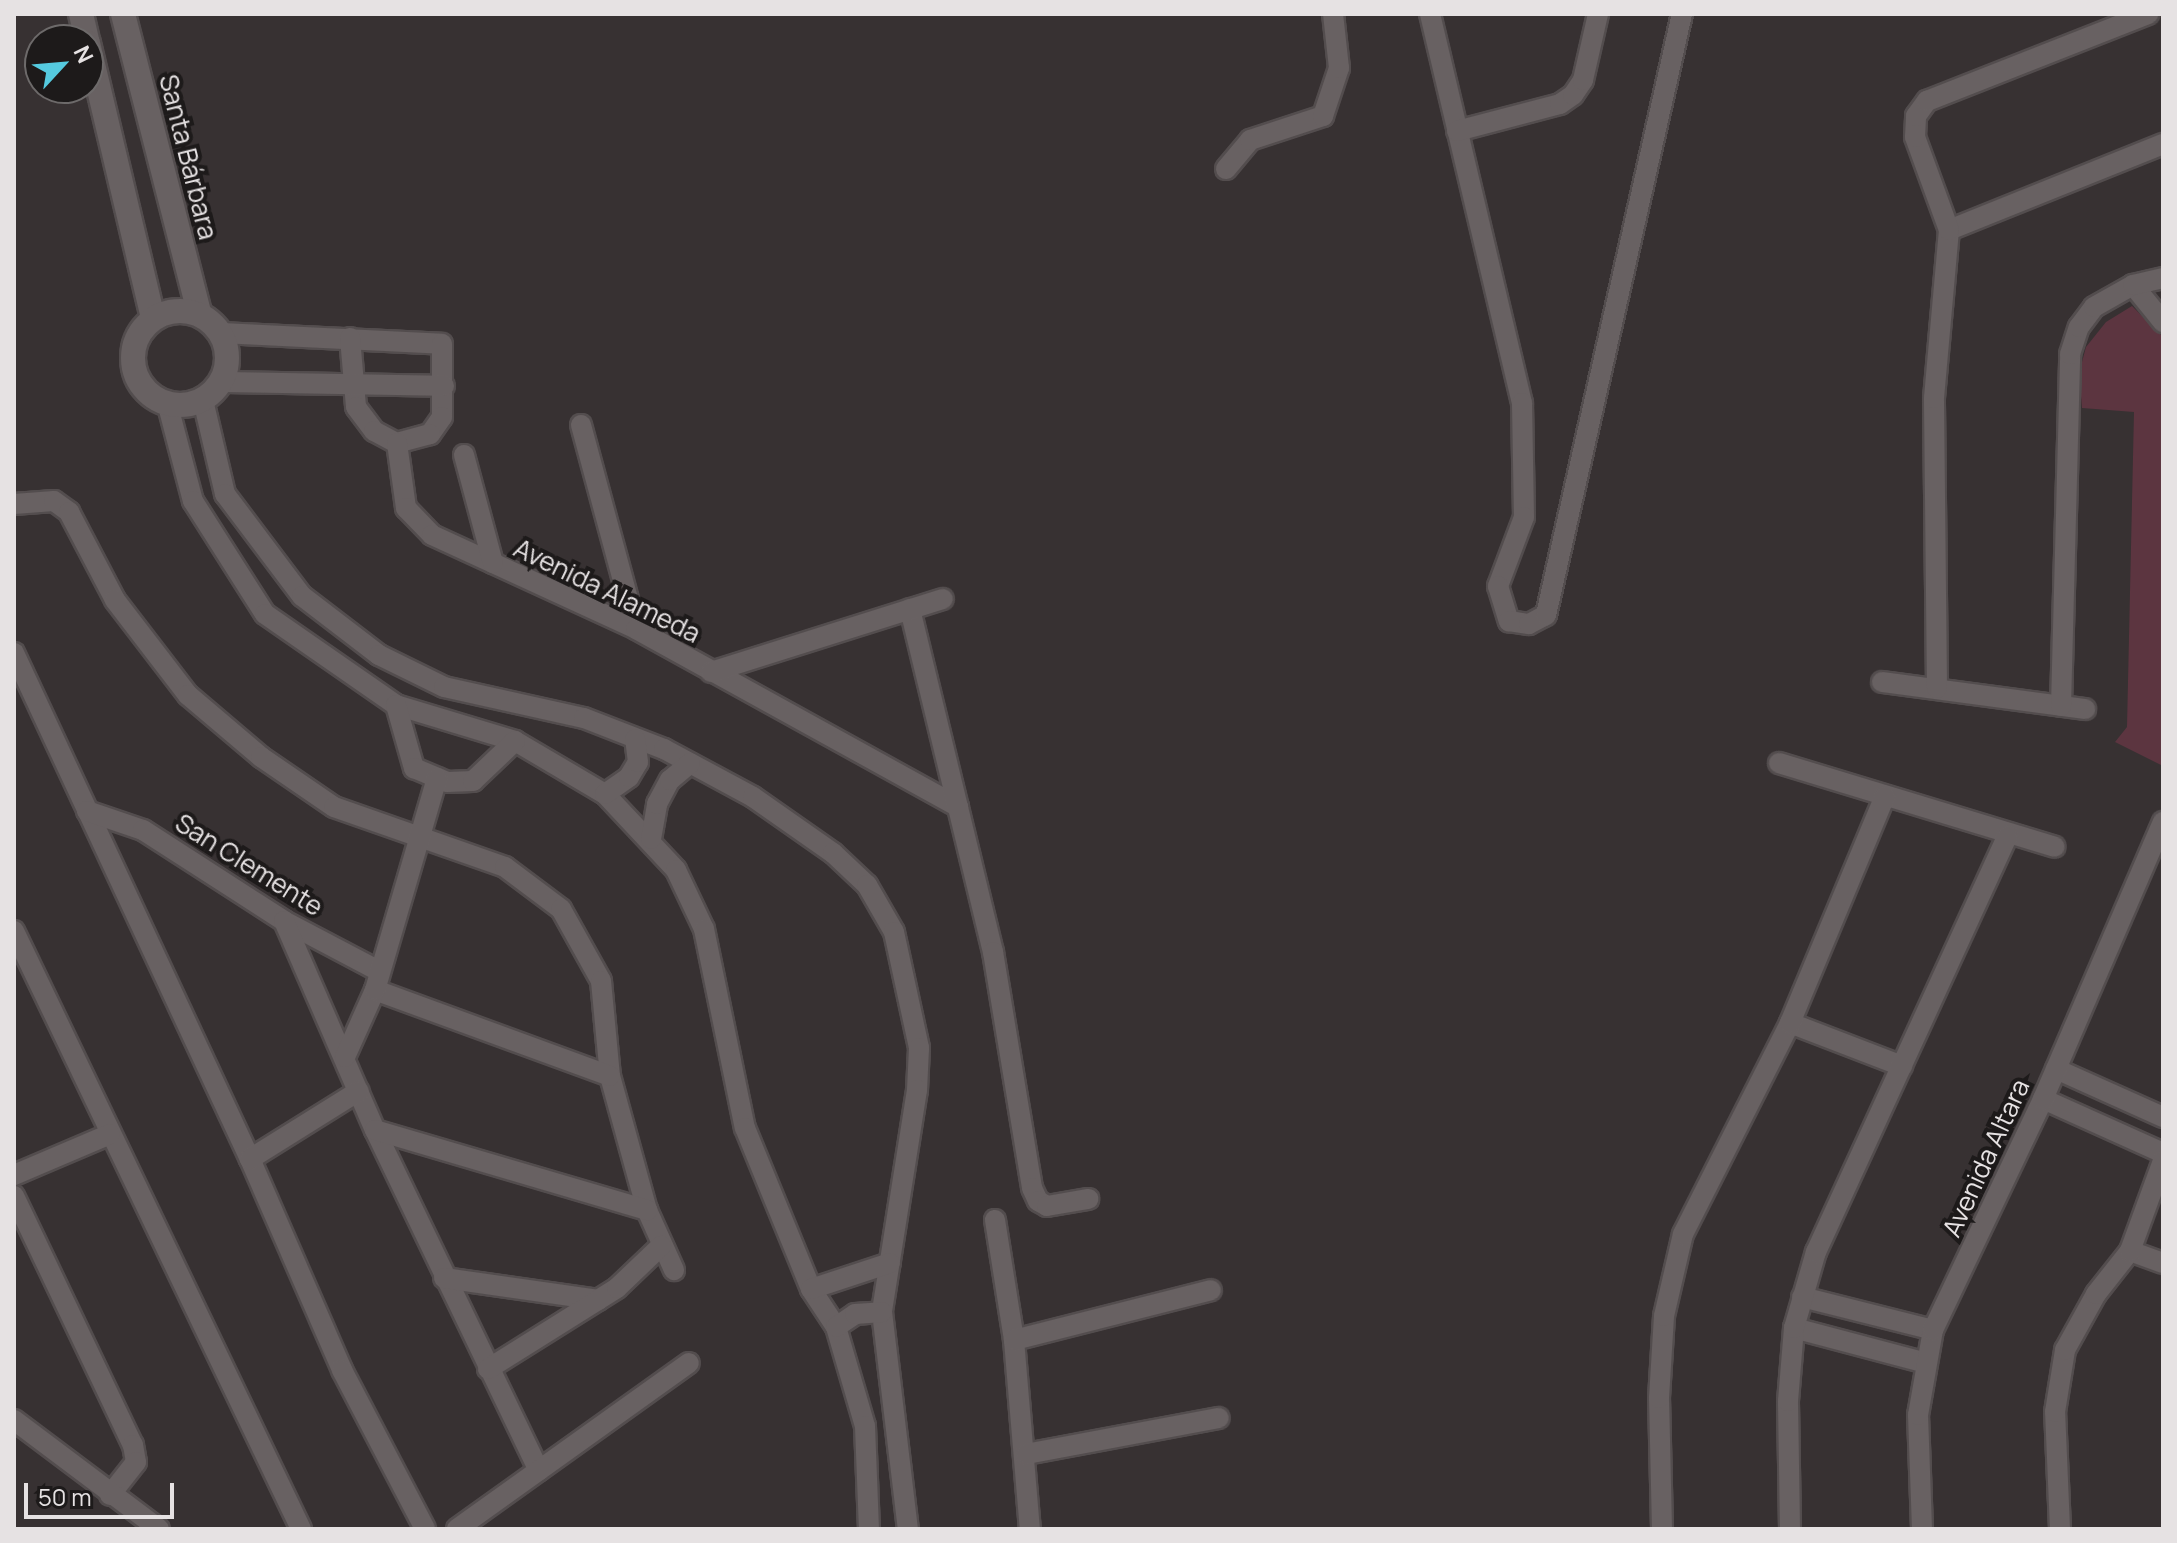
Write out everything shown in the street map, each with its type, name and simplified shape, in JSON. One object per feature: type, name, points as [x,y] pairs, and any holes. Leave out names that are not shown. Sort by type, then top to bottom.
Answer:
[{"type":"street","name":"Santa Bárbara","points":[[123,14],[199,313]]},
{"type":"street","points":[[1226,169],[1250,140],[1323,116],[1339,68],[1333,14]]},
{"type":"street","points":[[1430,14],[1522,403],[1526,444],[1524,517],[1498,586],[1500,606],[1509,621],[1529,624],[1546,615],[1682,14]]},
{"type":"street","points":[[1457,131],[1560,104],[1573,95],[1583,80],[1598,14]]},
{"type":"street","points":[[1937,688],[1934,398],[1949,230],[1915,137],[1916,116],[1927,101],[2148,14]]},
{"type":"street","points":[[103,104],[153,317]]},
{"type":"street","points":[[1949,230],[2163,144]]},
{"type":"street","points":[[2061,706],[2070,354],[2079,327],[2094,307],[2133,285],[2163,278]]},
{"type":"street","points":[[2133,285],[2163,322]]},
{"type":"street","points":[[168,406],[203,400],[221,382],[227,357],[221,333],[199,313],[170,311],[153,317],[136,341],[133,366],[145,389],[168,406],[193,501],[265,614],[396,705],[515,741],[605,794],[651,839],[676,870],[704,929],[745,1128],[811,1289],[836,1327],[865,1426],[868,1528]]},
{"type":"street","points":[[221,333],[350,338],[442,344],[442,417],[430,434],[397,443],[374,431],[356,407],[350,338]]},
{"type":"street","points":[[221,382],[444,386]]},
{"type":"street","points":[[203,400],[225,494],[302,596],[379,655],[444,687],[584,718],[690,763],[753,797],[833,853],[867,885],[894,932],[919,1048],[917,1090],[882,1312],[908,1529]]},
{"type":"street","points":[[581,425],[636,629]]},
{"type":"street","name":"Avenida Alameda","points":[[397,443],[406,508],[432,535],[636,629],[958,807]]},
{"type":"street","points":[[464,455],[493,563]]},
{"type":"street","points":[[14,504],[54,501],[69,512],[115,600],[188,695],[261,757],[334,807],[420,840],[505,867],[561,909],[601,981],[610,1076],[647,1210],[674,1270]]},
{"type":"street","points":[[711,672],[943,599]]},
{"type":"street","points":[[910,609],[993,952],[1032,1188],[1047,1206],[1088,1199]]},
{"type":"street","points":[[14,653],[250,1159],[342,1370],[425,1529]]},
{"type":"street","points":[[1882,682],[2085,709]]},
{"type":"street","points":[[396,705],[414,768],[437,778],[473,781],[515,741]]},
{"type":"street","points":[[605,794],[629,777],[638,762],[635,739]]},
{"type":"street","points":[[651,839],[657,804],[670,780],[690,763]]},
{"type":"street","points":[[1779,763],[2007,836],[2055,847]]},
{"type":"street","points":[[345,1057],[377,981],[437,778]]},
{"type":"street","points":[[1662,1529],[1659,1398],[1664,1316],[1683,1234],[1790,1023],[1885,796]]},
{"type":"street","name":"San Clemente","points":[[87,811],[143,830],[377,981],[610,1076]]},
{"type":"street","name":"Avenida Altara","points":[[1922,1529],[1918,1415],[1923,1362],[1933,1330],[2043,1099],[2163,822]]},
{"type":"street","points":[[1790,1529],[1788,1401],[1794,1328],[1816,1252],[2007,836]]},
{"type":"street","points":[[284,921],[375,1130],[539,1471]]},
{"type":"street","points":[[14,931],[301,1529]]},
{"type":"street","points":[[1790,1023],[1902,1066]]},
{"type":"street","points":[[2056,1069],[2163,1117]]},
{"type":"street","points":[[250,1159],[359,1091]]},
{"type":"street","points":[[2095,1122],[2107,1091]]},
{"type":"street","points":[[2043,1099],[2163,1153]]},
{"type":"street","points":[[375,1130],[647,1210]]},
{"type":"street","points":[[14,1175],[110,1134]]},
{"type":"street","points":[[2060,1529],[2055,1412],[2065,1350],[2096,1294],[2130,1251],[2163,1161]]},
{"type":"street","points":[[14,1196],[133,1445],[136,1462],[110,1495]]},
{"type":"street","points":[[995,1220],[1014,1340],[1030,1529]]},
{"type":"street","points":[[488,1369],[598,1300],[661,1246]]},
{"type":"street","points":[[2130,1251],[2163,1263]]},
{"type":"street","points":[[811,1289],[890,1263]]},
{"type":"street","points":[[444,1278],[598,1300]]},
{"type":"street","points":[[1014,1340],[1211,1290]]},
{"type":"street","points":[[1802,1297],[1933,1330]]},
{"type":"street","points":[[836,1327],[855,1314],[882,1312]]},
{"type":"street","points":[[1865,1345],[1869,1315]]},
{"type":"street","points":[[1794,1328],[1923,1362]]},
{"type":"street","points":[[457,1529],[689,1363]]},
{"type":"street","points":[[1026,1454],[1219,1418]]},
{"type":"street","points":[[14,1420],[159,1529]]},
{"type":"shaded area","points":[[2132,306],[2163,337],[2161,765],[2115,742],[2127,727],[2134,412],[2082,408],[2079,373],[2086,347],[2106,322]]}]
